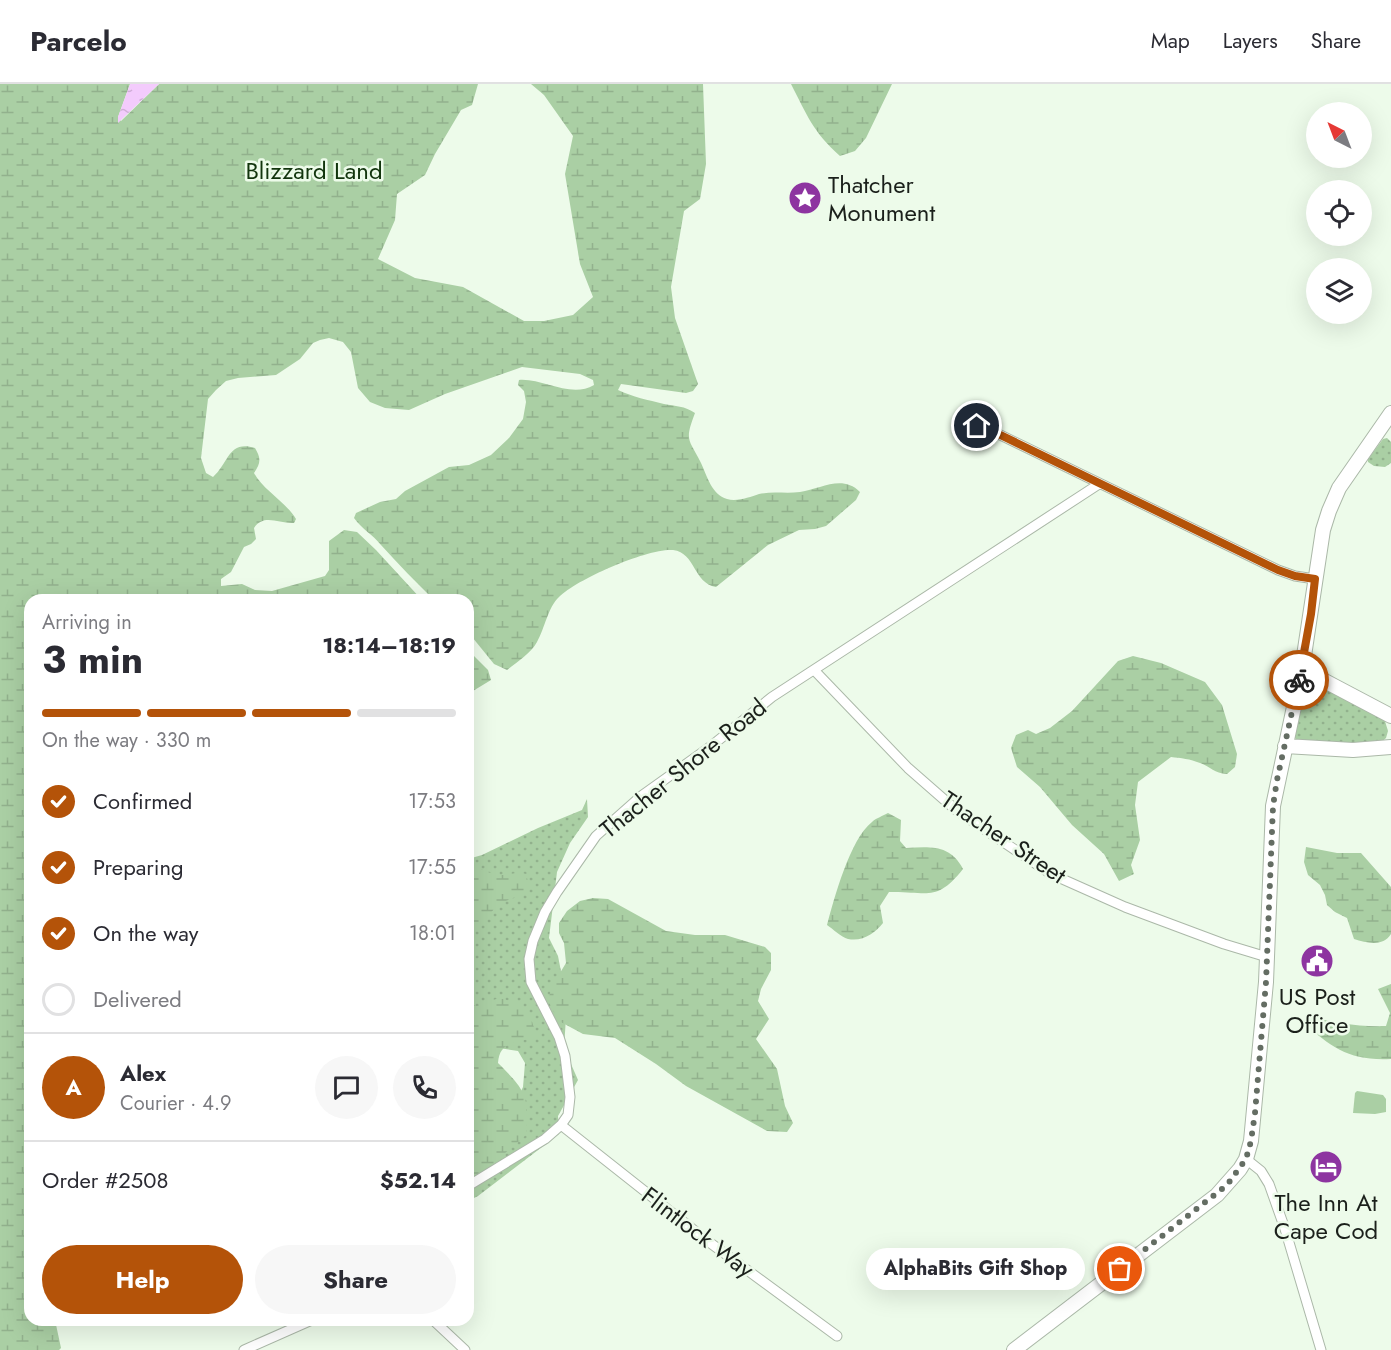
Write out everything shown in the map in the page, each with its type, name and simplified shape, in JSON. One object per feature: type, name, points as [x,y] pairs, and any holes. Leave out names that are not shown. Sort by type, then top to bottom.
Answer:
[{"type":"main road","points":[[1014,1350],[1216,1194],[1234,1177],[1246,1159],[1255,1113],[1267,957],[1273,806],[1302,669],[1323,530],[1333,501],[1357,460],[1391,413]]},
{"type":"main road","points":[[1302,669],[1391,716]]},
{"type":"main road","points":[[1285,746],[1353,750],[1390,744]]},
{"type":"street","points":[[960,427],[968,424],[986,428],[1278,570],[1295,576],[1315,579]]},
{"type":"street","name":"Thacher Shore Road","points":[[561,1125],[568,1115],[570,1097],[565,1056],[559,1037],[534,989],[528,967],[533,941],[545,912],[590,844],[609,823],[640,796],[710,747],[772,697],[1099,484]]},
{"type":"street","name":"Thacher Street","points":[[814,670],[908,768],[956,810],[1052,874],[1125,908],[1267,957]]},
{"type":"street","points":[[474,1182],[545,1139],[561,1125]]},
{"type":"street","name":"Flintlock Way","points":[[561,1125],[710,1242],[837,1336]]},
{"type":"street","points":[[1246,1159],[1261,1171],[1269,1184],[1321,1350]]},
{"type":"street","points":[[244,1350],[298,1326]]},
{"type":"street","points":[[439,1326],[465,1350]]},
{"type":"green space","name":"Blizzard Land","points":[[0,84],[130,84],[118,117],[121,121],[159,84],[478,84],[472,105],[461,110],[425,175],[397,194],[395,220],[378,259],[415,278],[463,287],[524,321],[544,321],[573,315],[593,297],[580,264],[565,174],[573,136],[544,95],[531,84],[703,84],[706,164],[700,199],[684,211],[671,287],[675,318],[698,384],[693,391],[686,393],[621,384],[618,390],[695,413],[689,440],[711,484],[717,494],[722,497],[739,500],[764,493],[800,492],[839,483],[853,487],[860,492],[856,500],[826,526],[799,530],[768,545],[716,587],[703,580],[686,556],[673,550],[647,554],[613,566],[581,582],[559,597],[552,606],[534,646],[507,670],[494,664],[474,639],[474,594],[428,594],[354,518],[356,513],[380,502],[396,499],[405,491],[449,467],[469,465],[491,455],[509,438],[523,419],[526,402],[524,391],[518,385],[519,380],[576,390],[594,385],[593,380],[580,374],[522,367],[445,394],[409,410],[385,408],[370,402],[358,388],[351,352],[343,342],[329,338],[313,343],[300,359],[276,375],[226,381],[208,399],[201,458],[206,473],[213,477],[230,454],[239,447],[255,448],[259,460],[254,473],[296,519],[294,523],[267,520],[258,524],[254,528],[256,539],[244,547],[231,572],[221,579],[221,586],[242,584],[255,590],[272,591],[325,576],[329,570],[329,541],[344,530],[357,532],[416,594],[24,594],[24,1326],[56,1326],[61,1348],[59,1350],[0,1350]]},
{"type":"green space","points":[[791,84],[892,84],[866,138],[855,151],[840,156],[817,131]]},
{"type":"green space","points":[[1387,438],[1391,442],[1391,463],[1385,467],[1374,466],[1368,462],[1368,459],[1383,439]]},
{"type":"green space","points":[[474,656],[488,670],[491,680],[474,690]]},
{"type":"green space","points":[[1133,656],[1161,663],[1205,682],[1222,705],[1237,754],[1235,767],[1227,774],[1193,761],[1171,757],[1138,782],[1135,805],[1140,840],[1131,865],[1134,874],[1119,881],[1104,854],[1072,825],[1040,787],[1017,767],[1011,748],[1016,735],[1028,730],[1036,734],[1050,728],[1072,711],[1118,661]]},
{"type":"green space","points":[[1312,680],[1384,718],[1388,731],[1386,738],[1378,745],[1297,740],[1293,736],[1306,683]]},
{"type":"green space","points":[[587,799],[588,817],[570,843],[557,872],[549,938],[558,956],[567,1002],[564,1048],[578,1080],[558,1116],[559,1134],[474,1198],[474,1166],[506,1122],[523,1087],[525,1063],[518,1051],[474,1048],[474,857],[582,810]]},
{"type":"green space","points":[[888,813],[901,820],[900,841],[906,848],[931,848],[946,851],[958,861],[963,869],[954,880],[938,891],[930,893],[889,892],[880,906],[883,923],[880,927],[864,938],[848,939],[827,925],[839,885],[850,855],[864,830]]},
{"type":"green space","points":[[1306,847],[1337,853],[1361,853],[1391,887],[1391,934],[1388,938],[1374,943],[1354,939],[1347,918],[1327,905],[1320,885],[1308,875],[1304,862]]},
{"type":"green space","points":[[474,865],[496,874],[526,874],[528,884],[525,891],[499,905],[474,931]]},
{"type":"green space","points":[[593,898],[608,899],[666,931],[695,935],[725,935],[765,947],[771,953],[771,970],[761,989],[758,1001],[769,1019],[756,1039],[777,1069],[785,1106],[793,1123],[787,1132],[767,1131],[686,1086],[615,1038],[583,1034],[559,1021],[549,997],[552,986],[566,963],[559,923],[567,911],[580,901]]},
{"type":"green space","points":[[1391,984],[1391,1059],[1364,1058],[1342,1051],[1302,1022],[1308,1016],[1347,1024],[1386,1026],[1390,1013],[1378,989]]},
{"type":"green space","points":[[499,998],[514,1003],[528,1015],[537,1035],[507,1046],[503,1049],[498,1063],[524,1094],[527,1111],[526,1135],[504,1154],[484,1180],[474,1186],[474,1005]]},
{"type":"green space","points":[[1357,1091],[1383,1095],[1386,1099],[1386,1112],[1353,1113]]},
{"type":"water","points":[[130,84],[159,84],[118,123],[118,117]]},
{"type":"way so far","points":[[1120,1269],[1227,1185],[1246,1159],[1255,1113],[1266,982],[1273,806],[1299,680]]},
{"type":"place","name":"Thatcher Monument","points":[[805,198]]},
{"type":"place","name":"US Post Office","points":[[1317,961]]},
{"type":"place","name":"The Inn At Cape Cod","points":[[1326,1167]]},
{"type":"place","name":"AlphaBits Gift Shop","points":[[1120,1269]]},
{"type":"route","points":[[977,426],[986,428],[1278,570],[1303,578],[1315,579],[1299,680]]}]
